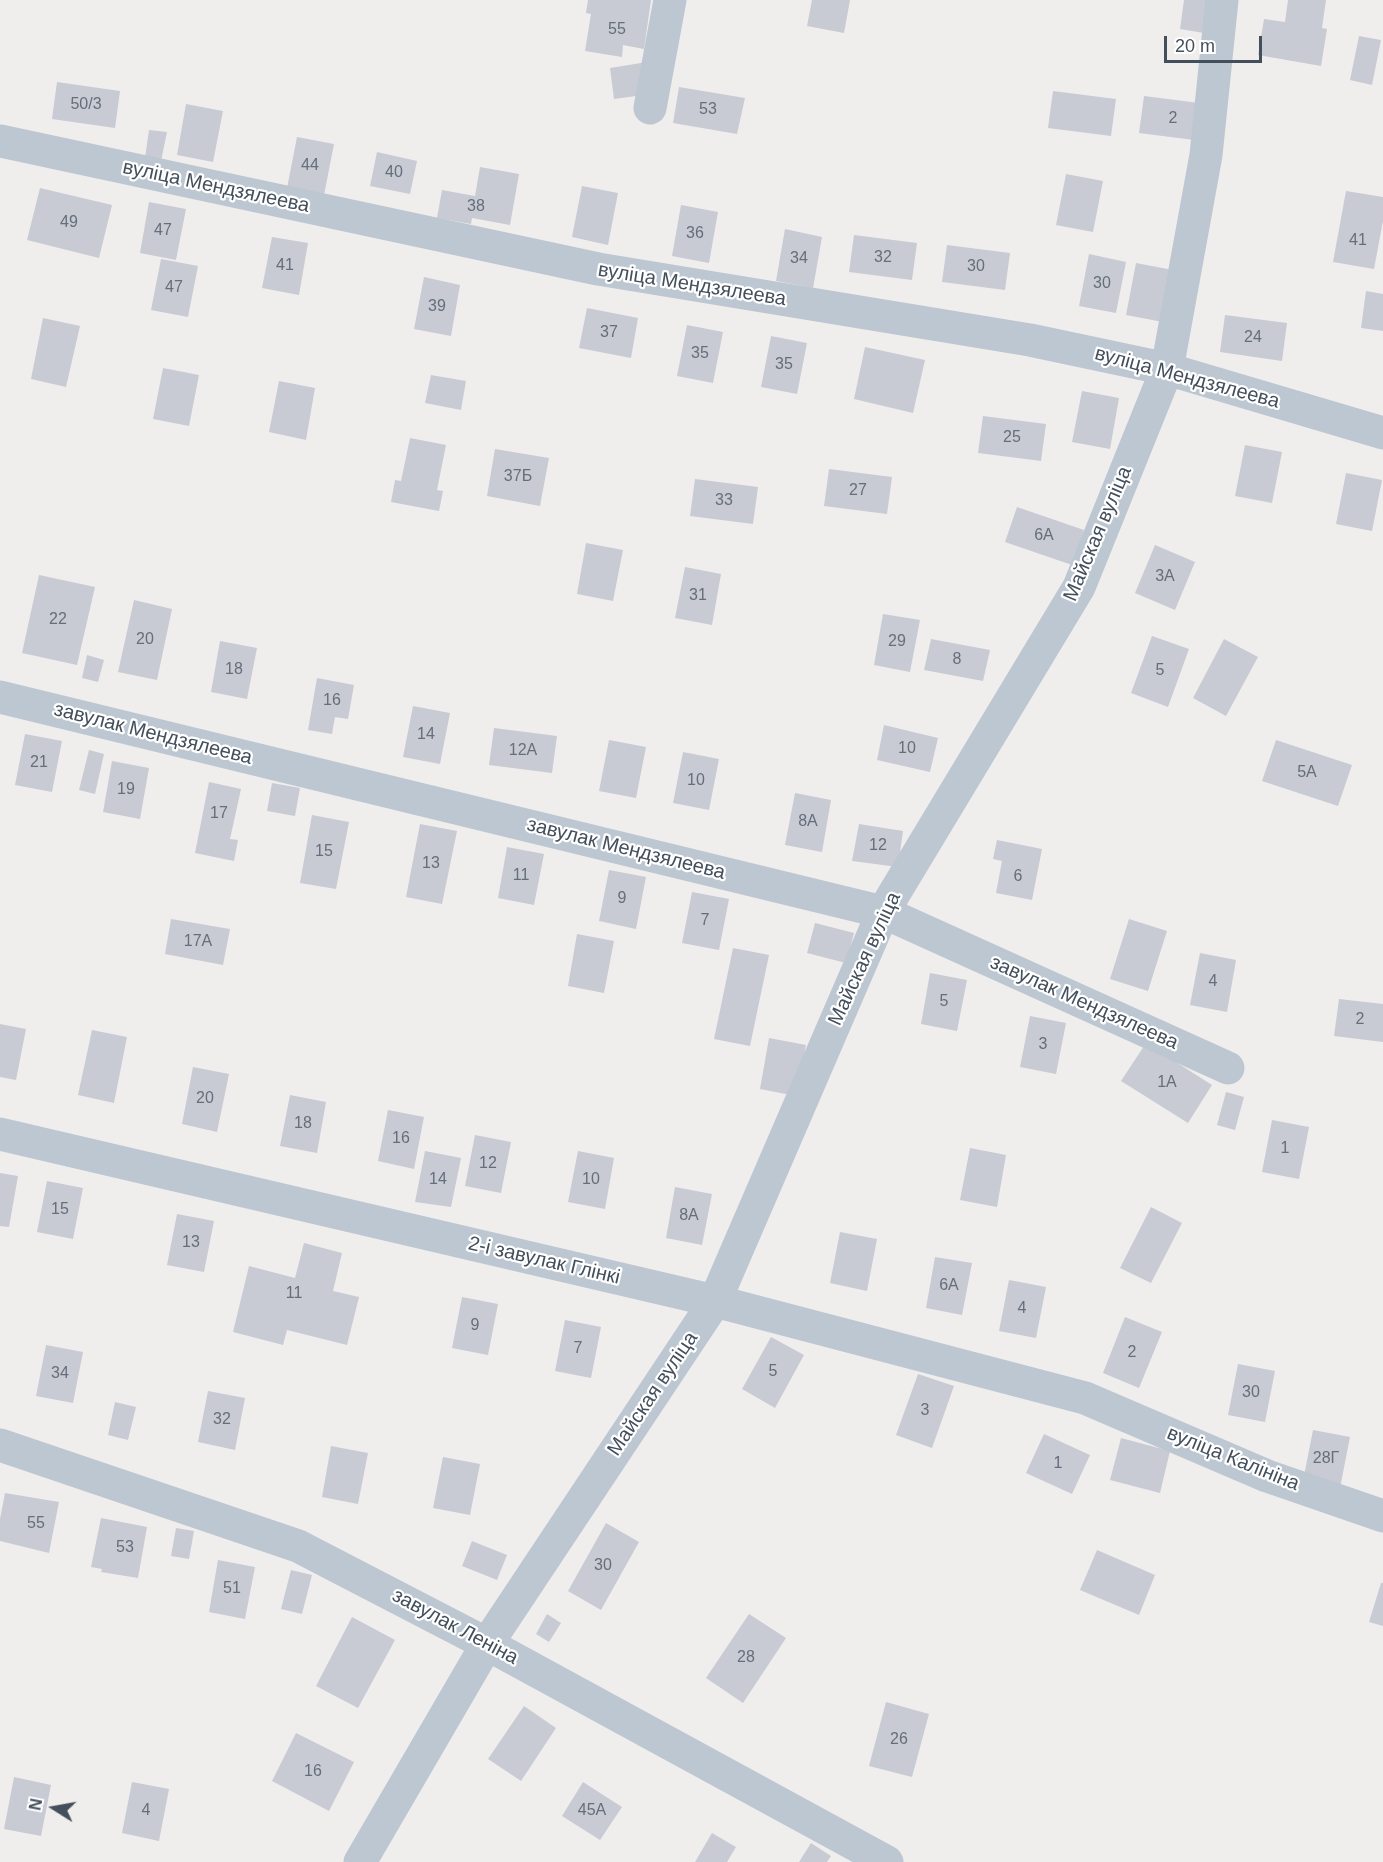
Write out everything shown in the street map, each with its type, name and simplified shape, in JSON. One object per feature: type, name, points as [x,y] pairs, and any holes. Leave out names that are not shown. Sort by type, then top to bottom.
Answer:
[{"type":"street","points":[[650,108],[670,0]]},
{"type":"street","name":"Майская вуліца","points":[[360,1862],[488,1644],[715,1301],[883,912],[1079,587],[1167,369],[1206,155],[1222,0]]},
{"type":"street","name":"вуліца Мендзялеева","points":[[0,141],[598,269],[1030,340],[1167,369],[1383,433]]},
{"type":"street","name":"завулак Мендзялеева","points":[[0,697],[883,912],[1228,1068]]},
{"type":"street","name":"2-і завулак Глінкі","points":[[0,1134],[715,1301],[1085,1398]]},
{"type":"street","name":"вуліца Калініна","points":[[1085,1398],[1267,1476],[1383,1516]]},
{"type":"street","name":"завулак Леніна","points":[[0,1445],[298,1546],[488,1644],[887,1862]]},
{"type":"building","points":[[588,0],[651,0],[644,49],[623,45],[622,57],[585,51],[591,14],[586,13]]},
{"type":"building","points":[[812,0],[850,0],[844,33],[807,26]]},
{"type":"building","points":[[1184,0],[1209,0],[1204,33],[1180,29]]},
{"type":"building","points":[[1288,0],[1326,0],[1322,28],[1327,29],[1321,66],[1258,55],[1264,19],[1285,22]]},
{"type":"building","points":[[1359,36],[1381,40],[1372,85],[1350,80]]},
{"type":"building","points":[[647,62],[651,94],[614,99],[610,68]]},
{"type":"building","points":[[57,82],[120,91],[115,128],[52,119]]},
{"type":"building","points":[[679,87],[745,98],[737,134],[673,123]]},
{"type":"building","points":[[1053,91],[1116,99],[1111,136],[1048,128]]},
{"type":"building","points":[[1144,96],[1207,104],[1202,141],[1139,133]]},
{"type":"building","points":[[186,104],[223,111],[213,162],[177,155]]},
{"type":"building","points":[[149,130],[167,132],[161,161],[145,158]]},
{"type":"building","points":[[297,137],[334,144],[324,195],[287,188]]},
{"type":"building","points":[[377,152],[417,161],[410,194],[370,186]]},
{"type":"building","points":[[480,167],[519,174],[510,225],[472,218],[471,224],[437,218],[442,190],[475,196]]},
{"type":"building","points":[[1066,174],[1103,181],[1093,232],[1056,225]]},
{"type":"building","points":[[582,186],[618,193],[608,245],[572,237]]},
{"type":"building","points":[[40,188],[112,205],[99,258],[27,240]]},
{"type":"building","points":[[1346,191],[1383,197],[1383,221],[1374,269],[1333,262]]},
{"type":"building","points":[[149,202],[186,209],[176,260],[140,253]]},
{"type":"building","points":[[681,205],[718,212],[709,263],[672,256]]},
{"type":"building","points":[[785,229],[822,237],[813,288],[776,281]]},
{"type":"building","points":[[854,235],[917,243],[912,280],[849,272]]},
{"type":"building","points":[[272,237],[308,243],[299,295],[262,288]]},
{"type":"building","points":[[947,245],[1010,253],[1005,290],[942,282]]},
{"type":"building","points":[[1089,254],[1126,262],[1116,313],[1079,306]]},
{"type":"building","points":[[161,259],[198,266],[188,317],[151,310]]},
{"type":"building","points":[[1136,263],[1173,270],[1163,322],[1126,315]]},
{"type":"building","points":[[424,277],[460,285],[451,336],[414,329]]},
{"type":"building","points":[[1366,291],[1383,294],[1383,331],[1361,328]]},
{"type":"building","points":[[587,308],[638,318],[631,358],[579,348]]},
{"type":"building","points":[[1225,315],[1287,323],[1282,361],[1220,352]]},
{"type":"building","points":[[43,318],[80,326],[66,387],[31,379]]},
{"type":"building","points":[[687,325],[723,332],[713,383],[677,376]]},
{"type":"building","points":[[771,336],[807,343],[797,394],[761,387]]},
{"type":"building","points":[[865,347],[925,360],[913,413],[854,399]]},
{"type":"building","points":[[163,368],[199,375],[189,426],[153,419]]},
{"type":"building","points":[[431,375],[466,381],[461,410],[425,403]]},
{"type":"building","points":[[279,381],[315,388],[306,440],[269,432]]},
{"type":"building","points":[[1082,391],[1119,398],[1110,449],[1072,442]]},
{"type":"building","points":[[983,416],[1046,424],[1041,461],[978,453]]},
{"type":"building","points":[[410,438],[446,445],[437,490],[443,491],[439,511],[391,502],[395,480],[401,481]]},
{"type":"building","points":[[1245,445],[1282,452],[1272,503],[1235,496]]},
{"type":"building","points":[[495,449],[549,458],[540,506],[487,496]]},
{"type":"building","points":[[829,469],[892,477],[887,514],[824,506]]},
{"type":"building","points":[[1346,473],[1382,480],[1372,531],[1336,524]]},
{"type":"building","points":[[695,479],[758,487],[753,524],[690,516]]},
{"type":"building","points":[[1017,507],[1084,530],[1072,565],[1005,542]]},
{"type":"building","points":[[586,543],[623,550],[613,601],[577,594]]},
{"type":"building","points":[[1155,545],[1195,562],[1175,610],[1135,593]]},
{"type":"building","points":[[685,567],[721,574],[712,625],[675,618]]},
{"type":"building","points":[[39,575],[95,587],[77,665],[22,653]]},
{"type":"building","points":[[134,600],[172,609],[157,680],[118,672]]},
{"type":"building","points":[[883,614],[920,620],[910,672],[874,665]]},
{"type":"building","points":[[1152,636],[1189,649],[1168,707],[1131,693]]},
{"type":"building","points":[[931,639],[990,650],[983,681],[924,670]]},
{"type":"building","points":[[1224,639],[1258,657],[1226,716],[1193,698]]},
{"type":"building","points":[[220,641],[257,648],[247,699],[211,692]]},
{"type":"building","points":[[87,655],[104,660],[98,682],[82,678]]},
{"type":"building","points":[[317,678],[354,685],[348,719],[335,717],[332,734],[308,730]]},
{"type":"building","points":[[413,706],[450,713],[440,764],[403,757]]},
{"type":"building","points":[[884,725],[938,738],[930,772],[877,760]]},
{"type":"building","points":[[494,728],[557,736],[552,773],[489,765]]},
{"type":"building","points":[[25,734],[62,741],[52,792],[15,785]]},
{"type":"building","points":[[609,740],[646,747],[636,798],[599,791]]},
{"type":"building","points":[[1276,740],[1352,765],[1338,806],[1262,781]]},
{"type":"building","points":[[89,750],[104,754],[95,794],[79,790]]},
{"type":"building","points":[[683,752],[719,759],[709,810],[673,803]]},
{"type":"building","points":[[112,761],[149,768],[140,819],[103,812]]},
{"type":"building","points":[[209,782],[241,789],[230,839],[238,840],[234,861],[195,853]]},
{"type":"building","points":[[272,783],[300,788],[295,816],[267,811]]},
{"type":"building","points":[[795,793],[831,800],[822,852],[785,845]]},
{"type":"building","points":[[312,815],[349,822],[336,889],[300,883]]},
{"type":"building","points":[[420,824],[457,831],[442,904],[406,897]]},
{"type":"building","points":[[859,824],[903,831],[898,867],[852,861]]},
{"type":"building","points":[[997,840],[1042,849],[1032,900],[996,893],[1002,861],[993,859]]},
{"type":"building","points":[[507,847],[544,854],[534,905],[498,898]]},
{"type":"building","points":[[609,870],[646,877],[636,929],[599,921]]},
{"type":"building","points":[[692,892],[729,899],[719,950],[682,943]]},
{"type":"building","points":[[171,919],[230,929],[223,965],[165,954]]},
{"type":"building","points":[[1129,919],[1167,931],[1148,991],[1110,979]]},
{"type":"building","points":[[815,923],[854,933],[846,963],[807,953]]},
{"type":"building","points":[[577,934],[614,941],[604,993],[568,986]]},
{"type":"building","points":[[733,948],[769,955],[750,1046],[714,1039]]},
{"type":"building","points":[[1200,953],[1236,960],[1227,1012],[1190,1005]]},
{"type":"building","points":[[930,973],[967,980],[957,1031],[921,1024]]},
{"type":"building","points":[[1339,999],[1383,1004],[1383,1042],[1334,1036]]},
{"type":"building","points":[[1030,1016],[1066,1023],[1056,1074],[1020,1067]]},
{"type":"building","points":[[0,1024],[26,1029],[16,1080],[0,1077]]},
{"type":"building","points":[[92,1030],[127,1037],[114,1103],[78,1095]]},
{"type":"building","points":[[769,1038],[806,1045],[796,1096],[760,1089]]},
{"type":"building","points":[[1146,1043],[1212,1085],[1188,1123],[1121,1081]]},
{"type":"building","points":[[193,1067],[229,1074],[217,1132],[182,1124]]},
{"type":"building","points":[[1226,1092],[1244,1097],[1235,1130],[1217,1125]]},
{"type":"building","points":[[290,1095],[326,1102],[317,1153],[280,1146]]},
{"type":"building","points":[[388,1110],[424,1117],[414,1169],[378,1161]]},
{"type":"building","points":[[1272,1120],[1309,1127],[1299,1179],[1262,1172]]},
{"type":"building","points":[[475,1135],[511,1142],[501,1193],[465,1186]]},
{"type":"building","points":[[970,1148],[1006,1155],[997,1207],[960,1200]]},
{"type":"building","points":[[425,1151],[461,1158],[451,1207],[415,1202]]},
{"type":"building","points":[[578,1151],[614,1158],[605,1209],[568,1202]]},
{"type":"building","points":[[0,1173],[18,1176],[9,1227],[0,1226]]},
{"type":"building","points":[[47,1181],[83,1188],[73,1239],[37,1232]]},
{"type":"building","points":[[675,1187],[712,1194],[702,1245],[666,1238]]},
{"type":"building","points":[[1151,1207],[1182,1223],[1151,1283],[1120,1268]]},
{"type":"building","points":[[177,1214],[214,1221],[204,1272],[167,1265]]},
{"type":"building","points":[[840,1232],[877,1239],[867,1291],[830,1283]]},
{"type":"building","points":[[304,1243],[342,1253],[333,1291],[359,1297],[347,1345],[287,1330],[283,1345],[233,1332],[249,1266],[295,1278]]},
{"type":"building","points":[[935,1257],[972,1263],[962,1315],[926,1308]]},
{"type":"building","points":[[1009,1280],[1046,1287],[1036,1338],[999,1331]]},
{"type":"building","points":[[462,1297],[498,1304],[488,1355],[452,1348]]},
{"type":"building","points":[[1125,1317],[1162,1332],[1139,1388],[1103,1373]]},
{"type":"building","points":[[565,1320],[601,1327],[591,1378],[555,1371]]},
{"type":"building","points":[[771,1337],[804,1355],[775,1408],[742,1389]]},
{"type":"building","points":[[46,1345],[83,1352],[73,1403],[36,1396]]},
{"type":"building","points":[[1238,1364],[1275,1371],[1265,1422],[1228,1415]]},
{"type":"building","points":[[918,1374],[954,1386],[932,1448],[896,1435]]},
{"type":"building","points":[[208,1391],[245,1398],[235,1450],[198,1442]]},
{"type":"building","points":[[115,1402],[136,1407],[128,1440],[108,1435]]},
{"type":"building","points":[[1313,1430],[1350,1437],[1340,1488],[1303,1481]]},
{"type":"building","points":[[1044,1434],[1090,1455],[1072,1494],[1026,1473]]},
{"type":"building","points":[[1121,1438],[1170,1451],[1160,1493],[1110,1480]]},
{"type":"building","points":[[331,1446],[368,1453],[358,1504],[322,1497]]},
{"type":"building","points":[[443,1457],[480,1464],[470,1515],[433,1508]]},
{"type":"building","points":[[5,1493],[59,1502],[49,1553],[0,1541],[0,1519]]},
{"type":"building","points":[[101,1518],[147,1527],[138,1578],[101,1572],[102,1569],[91,1567]]},
{"type":"building","points":[[606,1523],[639,1542],[601,1610],[568,1591]]},
{"type":"building","points":[[176,1528],[194,1531],[189,1559],[171,1556]]},
{"type":"building","points":[[472,1541],[507,1555],[497,1580],[462,1566]]},
{"type":"building","points":[[1097,1550],[1155,1575],[1139,1615],[1080,1590]]},
{"type":"building","points":[[218,1560],[255,1567],[245,1619],[209,1612]]},
{"type":"building","points":[[291,1570],[312,1575],[302,1614],[281,1609]]},
{"type":"building","points":[[1381,1583],[1383,1583],[1383,1626],[1369,1622]]},
{"type":"building","points":[[547,1614],[561,1623],[549,1642],[536,1634]]},
{"type":"building","points":[[749,1614],[786,1638],[743,1703],[706,1678]]},
{"type":"building","points":[[352,1617],[395,1640],[358,1708],[316,1686]]},
{"type":"building","points":[[886,1702],[929,1714],[912,1777],[869,1766]]},
{"type":"building","points":[[524,1706],[556,1728],[521,1781],[488,1759]]},
{"type":"building","points":[[296,1733],[354,1762],[329,1811],[272,1781]]},
{"type":"building","points":[[14,1777],[51,1785],[41,1836],[4,1829]]},
{"type":"building","points":[[132,1782],[169,1789],[159,1841],[122,1833]]},
{"type":"building","points":[[583,1782],[622,1807],[600,1840],[562,1816]]},
{"type":"building","points":[[712,1833],[736,1847],[727,1862],[695,1862]]},
{"type":"building","points":[[811,1843],[831,1856],[827,1862],[799,1862]]}]
